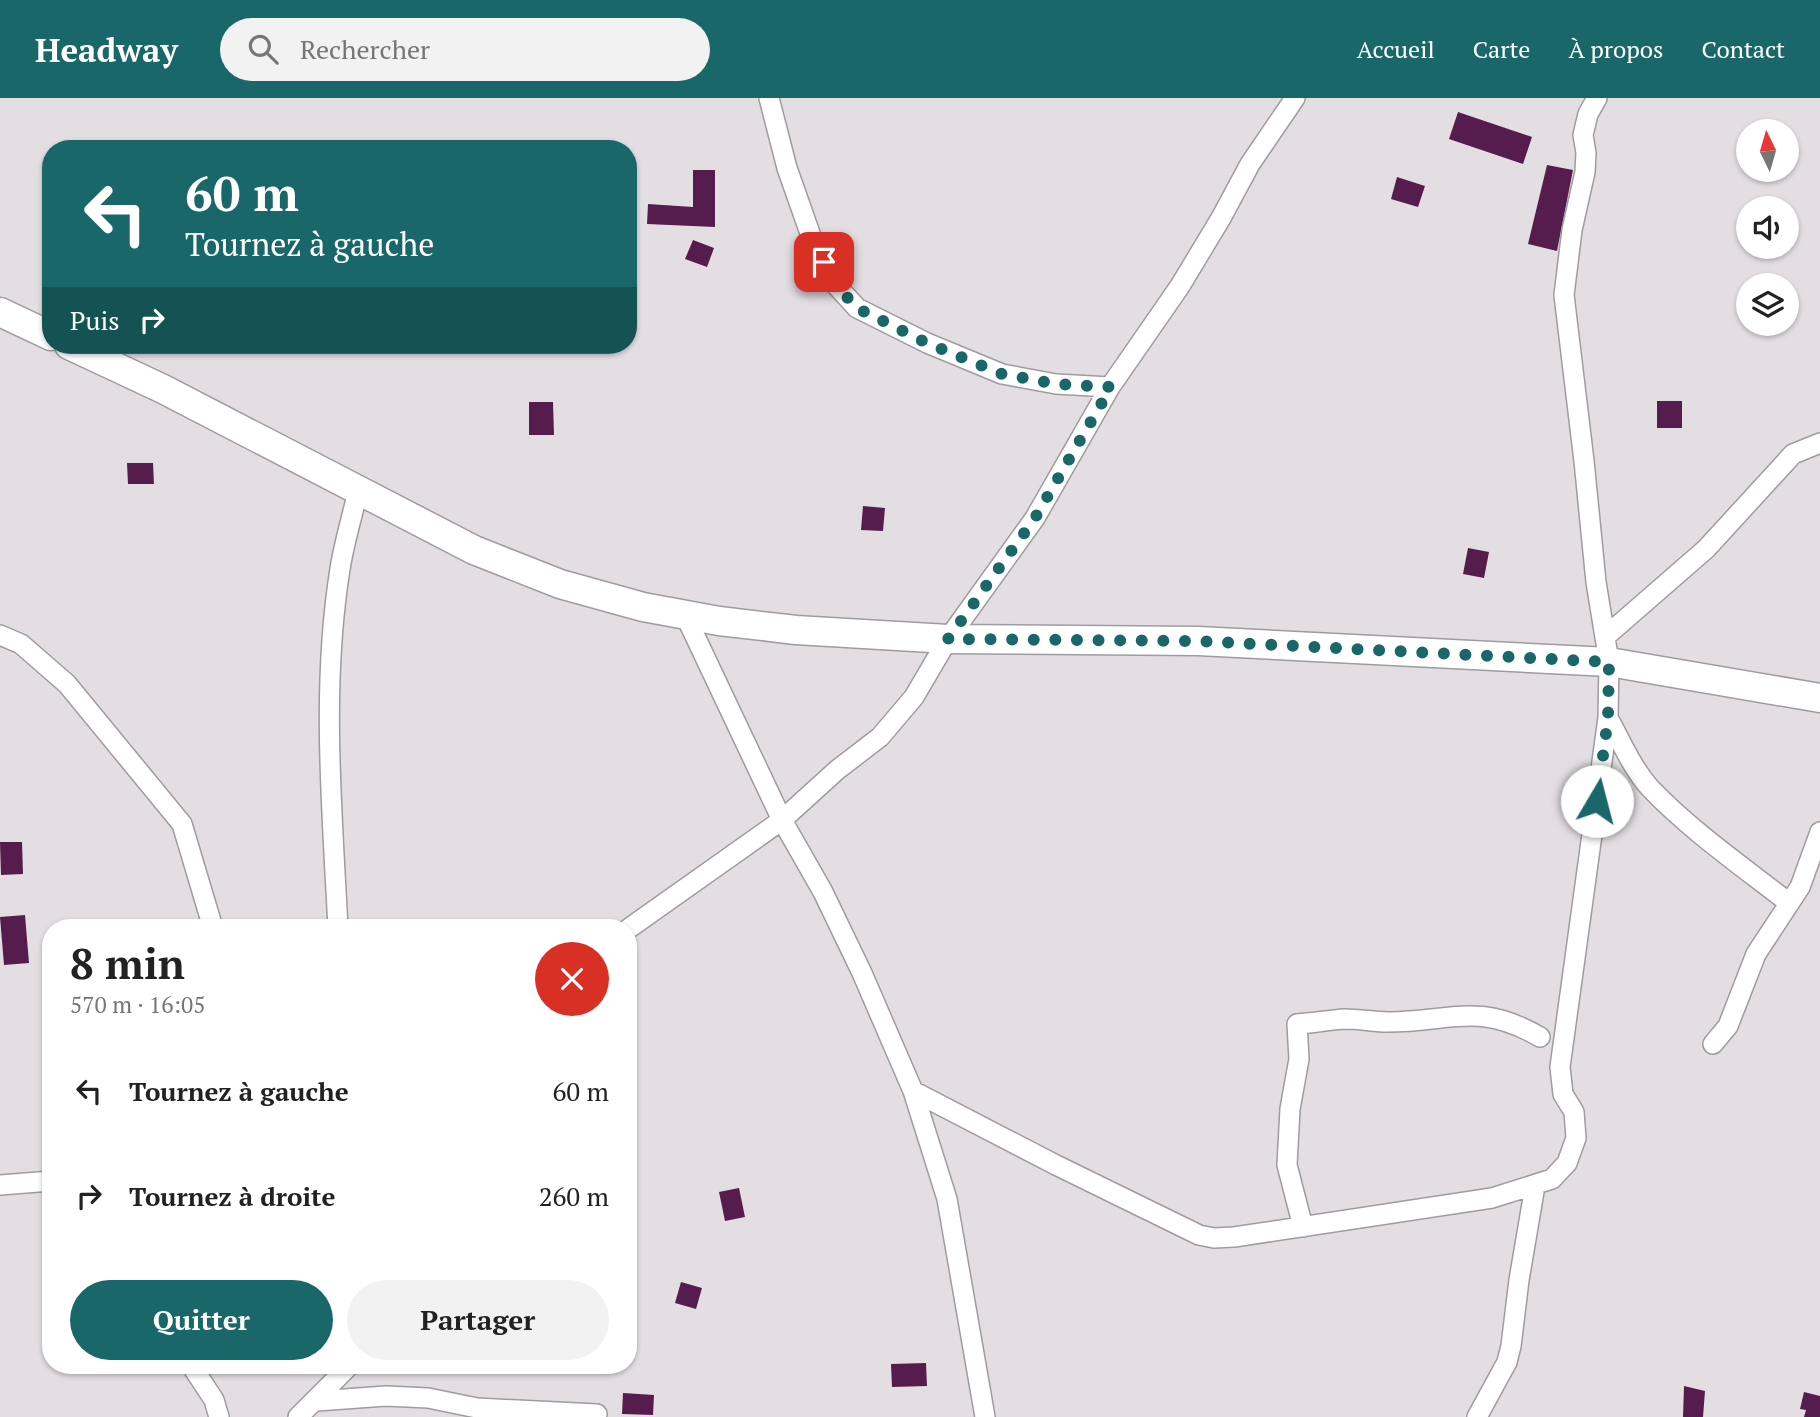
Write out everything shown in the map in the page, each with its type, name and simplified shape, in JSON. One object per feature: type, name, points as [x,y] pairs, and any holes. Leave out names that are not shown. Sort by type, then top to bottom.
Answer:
[{"type":"main road","points":[[0,312],[42,332]]},
{"type":"main road","points":[[88,354],[163,389],[474,550],[560,584],[643,607],[796,630],[948,639],[1607,649],[1820,698]]},
{"type":"street","points":[[769,98],[787,168],[812,239],[835,284],[857,308],[927,343],[1002,374],[1056,384],[1111,387]]},
{"type":"street","points":[[637,923],[782,820],[837,770],[880,737],[914,697],[948,639],[1035,518],[1111,387],[1180,286],[1250,164],[1296,98]]},
{"type":"street","points":[[913,1091],[1199,1235],[1234,1237],[1492,1198],[1552,1179],[1567,1163],[1576,1138],[1574,1112],[1563,1094],[1560,1067],[1608,718],[1607,649],[1596,582],[1564,295],[1572,230],[1585,172],[1583,135],[1588,114],[1597,98]]},
{"type":"street","points":[[1607,649],[1706,549],[1793,454],[1820,443]]},
{"type":"street","points":[[338,919],[329,736],[331,651],[340,569],[358,491]]},
{"type":"street","points":[[685,615],[782,820],[823,892],[862,973],[913,1091],[947,1199],[985,1417]]},
{"type":"street","points":[[0,635],[20,644],[67,684],[182,824],[210,919]]},
{"type":"street","points":[[1608,718],[1632,762],[1650,787],[1715,846],[1788,903]]},
{"type":"street","points":[[1713,1044],[1728,1026],[1756,954],[1800,887],[1820,832]]},
{"type":"street","points":[[1303,1227],[1287,1165],[1290,1109],[1299,1059],[1297,1024],[1347,1019],[1389,1022],[1488,1015],[1520,1025],[1540,1037]]},
{"type":"street","points":[[0,1185],[42,1182]]},
{"type":"street","points":[[1477,1417],[1507,1362],[1535,1186]]},
{"type":"street","points":[[197,1374],[214,1400],[219,1417]]},
{"type":"street","points":[[298,1417],[343,1374]]},
{"type":"street","points":[[351,1408],[352,1374]]},
{"type":"street","points":[[317,1401],[351,1408],[386,1396],[428,1398],[477,1408],[597,1414]]},
{"type":"building","points":[[1458,112],[1532,137],[1523,164],[1449,139]]},
{"type":"building","points":[[1547,165],[1573,170],[1557,251],[1528,244]]},
{"type":"building","points":[[693,170],[715,170],[715,227],[647,224],[648,204],[693,207]]},
{"type":"building","points":[[1397,177],[1425,186],[1418,207],[1391,199]]},
{"type":"building","points":[[693,240],[714,248],[707,267],[685,259]]},
{"type":"building","points":[[1657,401],[1682,401],[1682,428],[1657,428]]},
{"type":"building","points":[[529,402],[553,402],[554,435],[529,435]]},
{"type":"building","points":[[127,463],[153,463],[154,484],[128,484]]},
{"type":"building","points":[[863,506],[885,508],[883,531],[861,530]]},
{"type":"building","points":[[1468,548],[1489,552],[1484,578],[1463,574]]},
{"type":"building","points":[[0,842],[22,842],[23,874],[1,875]]},
{"type":"building","points":[[25,915],[29,963],[4,965],[0,917]]},
{"type":"building","points":[[739,1188],[745,1217],[725,1221],[719,1192]]},
{"type":"building","points":[[681,1282],[702,1288],[696,1309],[675,1303]]},
{"type":"building","points":[[926,1363],[927,1386],[892,1387],[891,1364]]},
{"type":"building","points":[[1684,1386],[1705,1391],[1703,1417],[1683,1417]]},
{"type":"building","points":[[1804,1392],[1820,1396],[1820,1417],[1804,1417],[1806,1410],[1800,1409]]},
{"type":"building","points":[[623,1393],[654,1395],[653,1415],[622,1414]]},
{"type":"route","points":[[824,262],[835,284],[857,308],[927,343],[1002,374],[1056,384],[1111,387],[1035,518],[948,639],[1198,641],[1609,662],[1608,718],[1597,801]]}]
